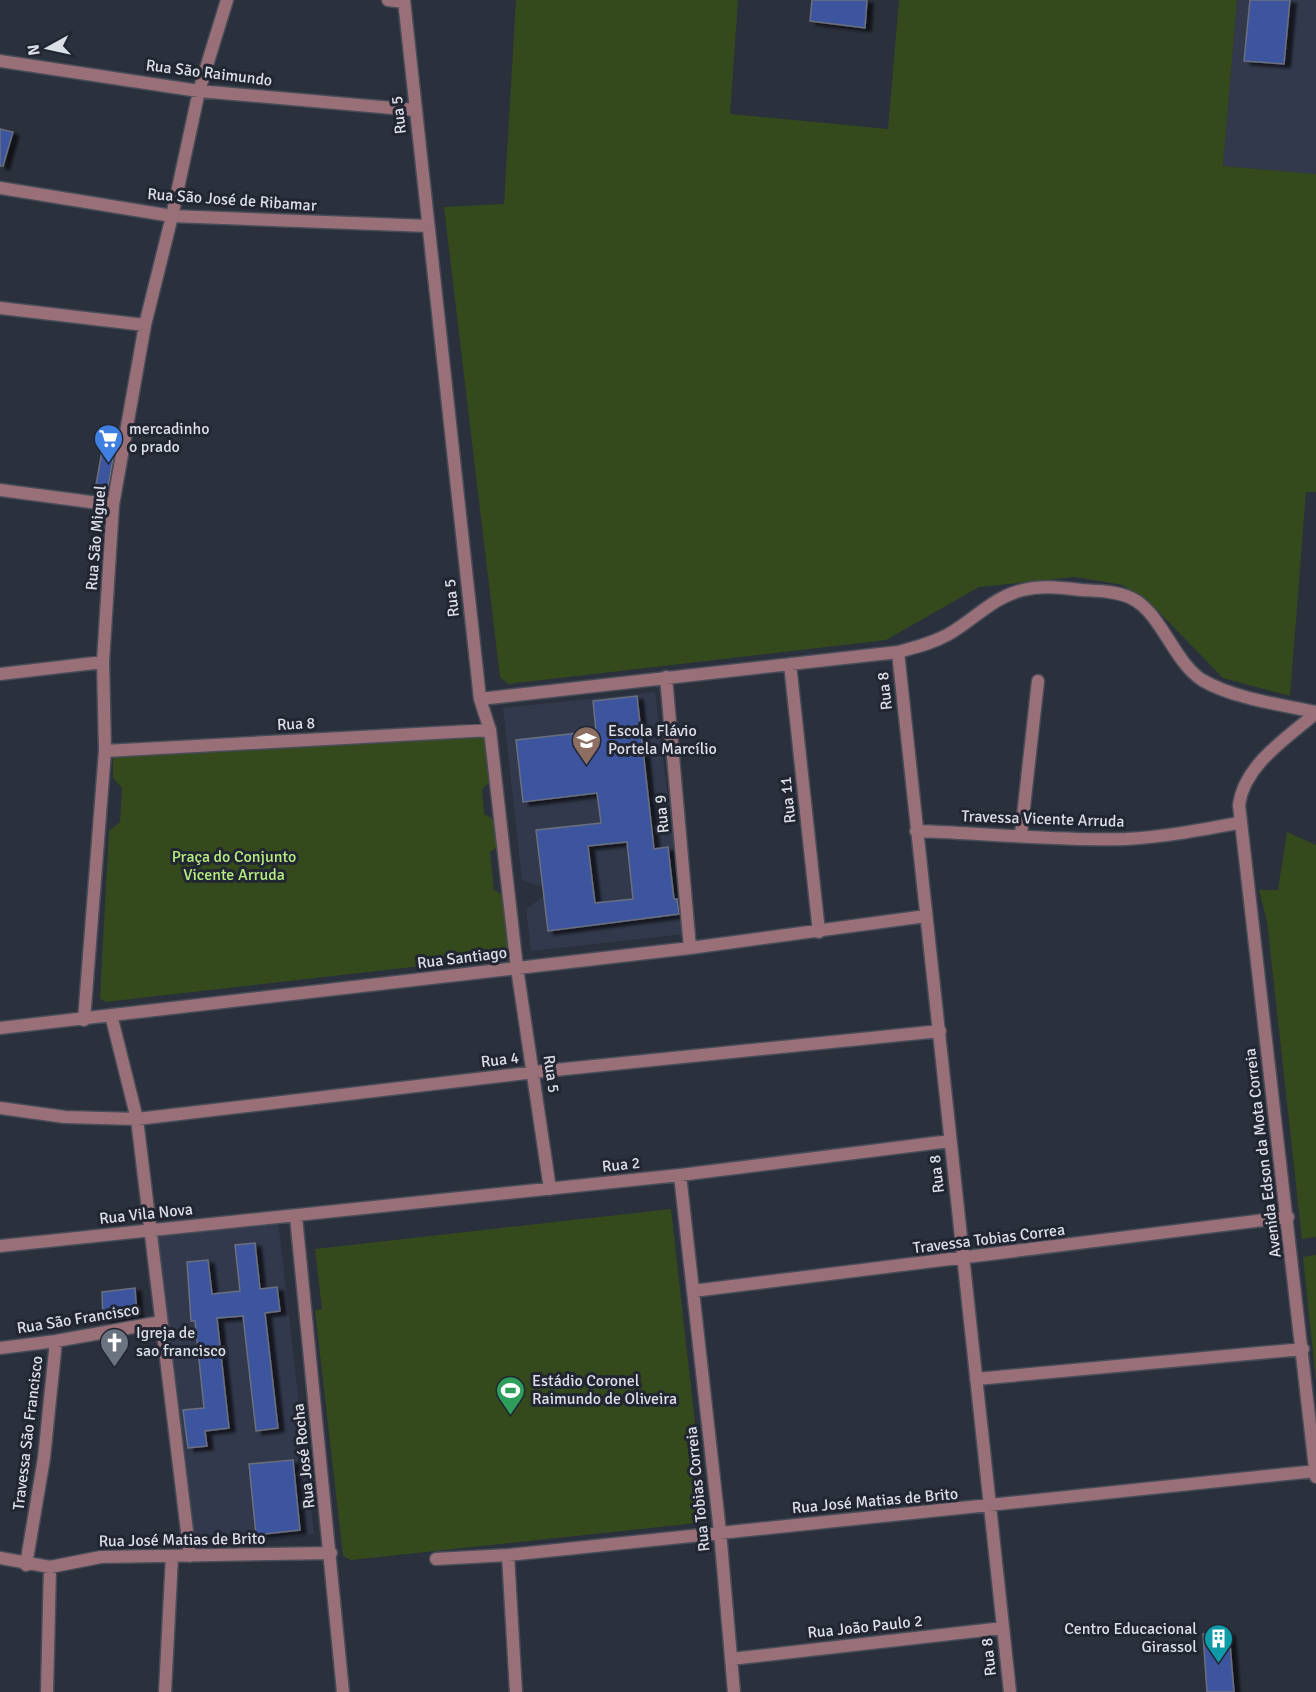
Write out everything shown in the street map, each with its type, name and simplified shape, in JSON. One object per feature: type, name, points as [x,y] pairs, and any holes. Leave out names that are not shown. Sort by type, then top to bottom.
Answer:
[{"type":"street","name":"Rua São Miguel","points":[[84,1020],[105,751],[103,662],[113,505],[145,325],[199,91],[227,0]]},
{"type":"street","points":[[388,0],[404,1]]},
{"type":"street","name":"Rua 5","points":[[404,1],[480,699],[490,730],[517,968],[535,1072],[550,1189]]},
{"type":"street","name":"Rua São Raimundo","points":[[0,61],[199,91],[415,110]]},
{"type":"street","name":"Rua São José de Ribamar","points":[[0,188],[172,216],[428,226]]},
{"type":"street","points":[[0,308],[145,325]]},
{"type":"street","points":[[0,490],[113,505]]},
{"type":"street","name":"Rua 8","points":[[480,699],[898,652],[935,641],[1006,595],[1025,589],[1052,588],[1119,594],[1134,599],[1143,607],[1179,657],[1202,680],[1245,695],[1316,713]]},
{"type":"street","name":"Rua 8","points":[[898,652],[1010,1692]]},
{"type":"street","points":[[0,674],[103,662]]},
{"type":"street","name":"Rua 11","points":[[790,664],[819,932]]},
{"type":"street","name":"Rua 9","points":[[666,677],[690,948]]},
{"type":"street","points":[[1021,834],[1038,681]]},
{"type":"street","name":"Avenida Edson da Mota Correia","points":[[1316,713],[1271,753],[1248,778],[1241,790],[1239,823],[1303,1349],[1316,1478]]},
{"type":"street","name":"Rua 8","points":[[105,751],[490,730]]},
{"type":"street","name":"Travessa Vicente Arruda","points":[[916,831],[1021,834],[1074,839],[1127,838],[1173,835],[1239,823]]},
{"type":"street","name":"Rua Santiago","points":[[0,1028],[690,948],[927,916]]},
{"type":"street","points":[[111,1016],[137,1119],[190,1556]]},
{"type":"street","name":"Rua 4","points":[[0,1108],[66,1117],[137,1119],[535,1072],[940,1031]]},
{"type":"street","name":"Rua 2","points":[[296,1217],[680,1175],[950,1142]]},
{"type":"street","name":"Rua Tobias Correia","points":[[680,1175],[720,1532],[734,1692]]},
{"type":"street","name":"Rua Vila Nova","points":[[0,1246],[150,1229],[296,1217]]},
{"type":"street","name":"Rua José Rocha","points":[[296,1217],[343,1692]]},
{"type":"street","name":"Travessa Tobias Correa","points":[[693,1291],[1287,1217]]},
{"type":"street","name":"Rua São Francisco","points":[[0,1348],[56,1341],[161,1322]]},
{"type":"street","name":"Travessa São Francisco","points":[[26,1565],[45,1458],[56,1341]]},
{"type":"street","points":[[976,1379],[1303,1349]]},
{"type":"street","name":"Rua José Matias de Brito","points":[[436,1559],[508,1555],[1316,1471]]},
{"type":"street","name":"Rua José Matias de Brito","points":[[0,1558],[26,1565],[50,1567],[101,1557],[331,1554]]},
{"type":"street","points":[[508,1555],[516,1692]]},
{"type":"street","points":[[165,1692],[172,1556]]},
{"type":"street","points":[[48,1692],[50,1567]]},
{"type":"street","name":"Rua João Paulo 2","points":[[731,1659],[1003,1628]]},
{"type":"shaded area","points":[[1237,0],[1316,0],[1316,174],[1223,166]]},
{"type":"shaded area","name":"Escola Flávio Portela Marcílio","points":[[655,692],[684,934],[531,951],[526,909],[543,897],[543,892],[542,887],[522,880],[503,708]]},
{"type":"shaded area","points":[[278,1221],[314,1534],[185,1549],[148,1236]]},
{"type":"green space","points":[[516,0],[738,0],[730,114],[888,129],[899,0],[1237,0],[1223,166],[1316,174],[1316,492],[1306,492],[1290,696],[1223,678],[1159,612],[1123,585],[1075,577],[979,587],[886,640],[508,684],[500,677],[444,207],[504,204]]},
{"type":"green space","name":"Praça do Conjunto Vicente Arruda","points":[[483,736],[488,739],[492,780],[482,789],[484,814],[497,821],[500,845],[490,852],[494,890],[506,897],[511,952],[509,956],[105,1002],[100,998],[109,831],[120,822],[122,788],[113,778],[113,754]]},
{"type":"green space","points":[[1287,832],[1316,845],[1316,1237],[1302,1239],[1267,921],[1259,890],[1278,890]]},
{"type":"green space","name":"Estádio Coronel Raimundo de Oliveira","points":[[671,1209],[706,1522],[351,1560],[343,1556],[315,1310],[322,1309],[315,1249]]},
{"type":"green space","points":[[1316,1255],[1316,1381],[1303,1257]]},
{"type":"building","points":[[812,0],[867,0],[865,28],[810,21]]},
{"type":"building","points":[[1250,0],[1290,0],[1284,64],[1244,61]]},
{"type":"building","points":[[0,129],[13,132],[3,166],[0,166]]},
{"type":"building","name":"mercadinho o prado","points":[[104,440],[116,443],[108,487],[96,485]]},
{"type":"building","points":[[637,696],[654,849],[668,847],[674,899],[677,899],[679,914],[548,931],[536,830],[601,823],[597,793],[523,802],[516,740],[596,731],[593,701]],"holes":[[[627,842],[633,899],[595,903],[588,846]]]},
{"type":"building","points":[[255,1243],[260,1289],[277,1287],[280,1311],[265,1313],[278,1428],[256,1431],[243,1316],[217,1318],[229,1428],[205,1431],[207,1446],[188,1448],[183,1410],[204,1408],[195,1321],[191,1321],[187,1262],[208,1260],[212,1294],[240,1291],[235,1245]]},
{"type":"building","points":[[135,1288],[137,1315],[103,1320],[102,1292]]},
{"type":"building","points":[[293,1460],[300,1530],[256,1535],[249,1464]]},
{"type":"building","name":"Centro Educacional Girassol","points":[[1229,1632],[1234,1692],[1207,1692],[1203,1634]]},
{"type":"place","name":"mercadinho o prado","points":[[108,464]]},
{"type":"place","name":"Escola Flávio Portela Marcílio","points":[[587,766]]},
{"type":"place","name":"Igreja de sao francisco","points":[[115,1368]]},
{"type":"place","name":"Estádio Coronel Raimundo de Oliveira","points":[[511,1416]]},
{"type":"place","name":"Centro Educacional Girassol","points":[[1218,1664]]}]
